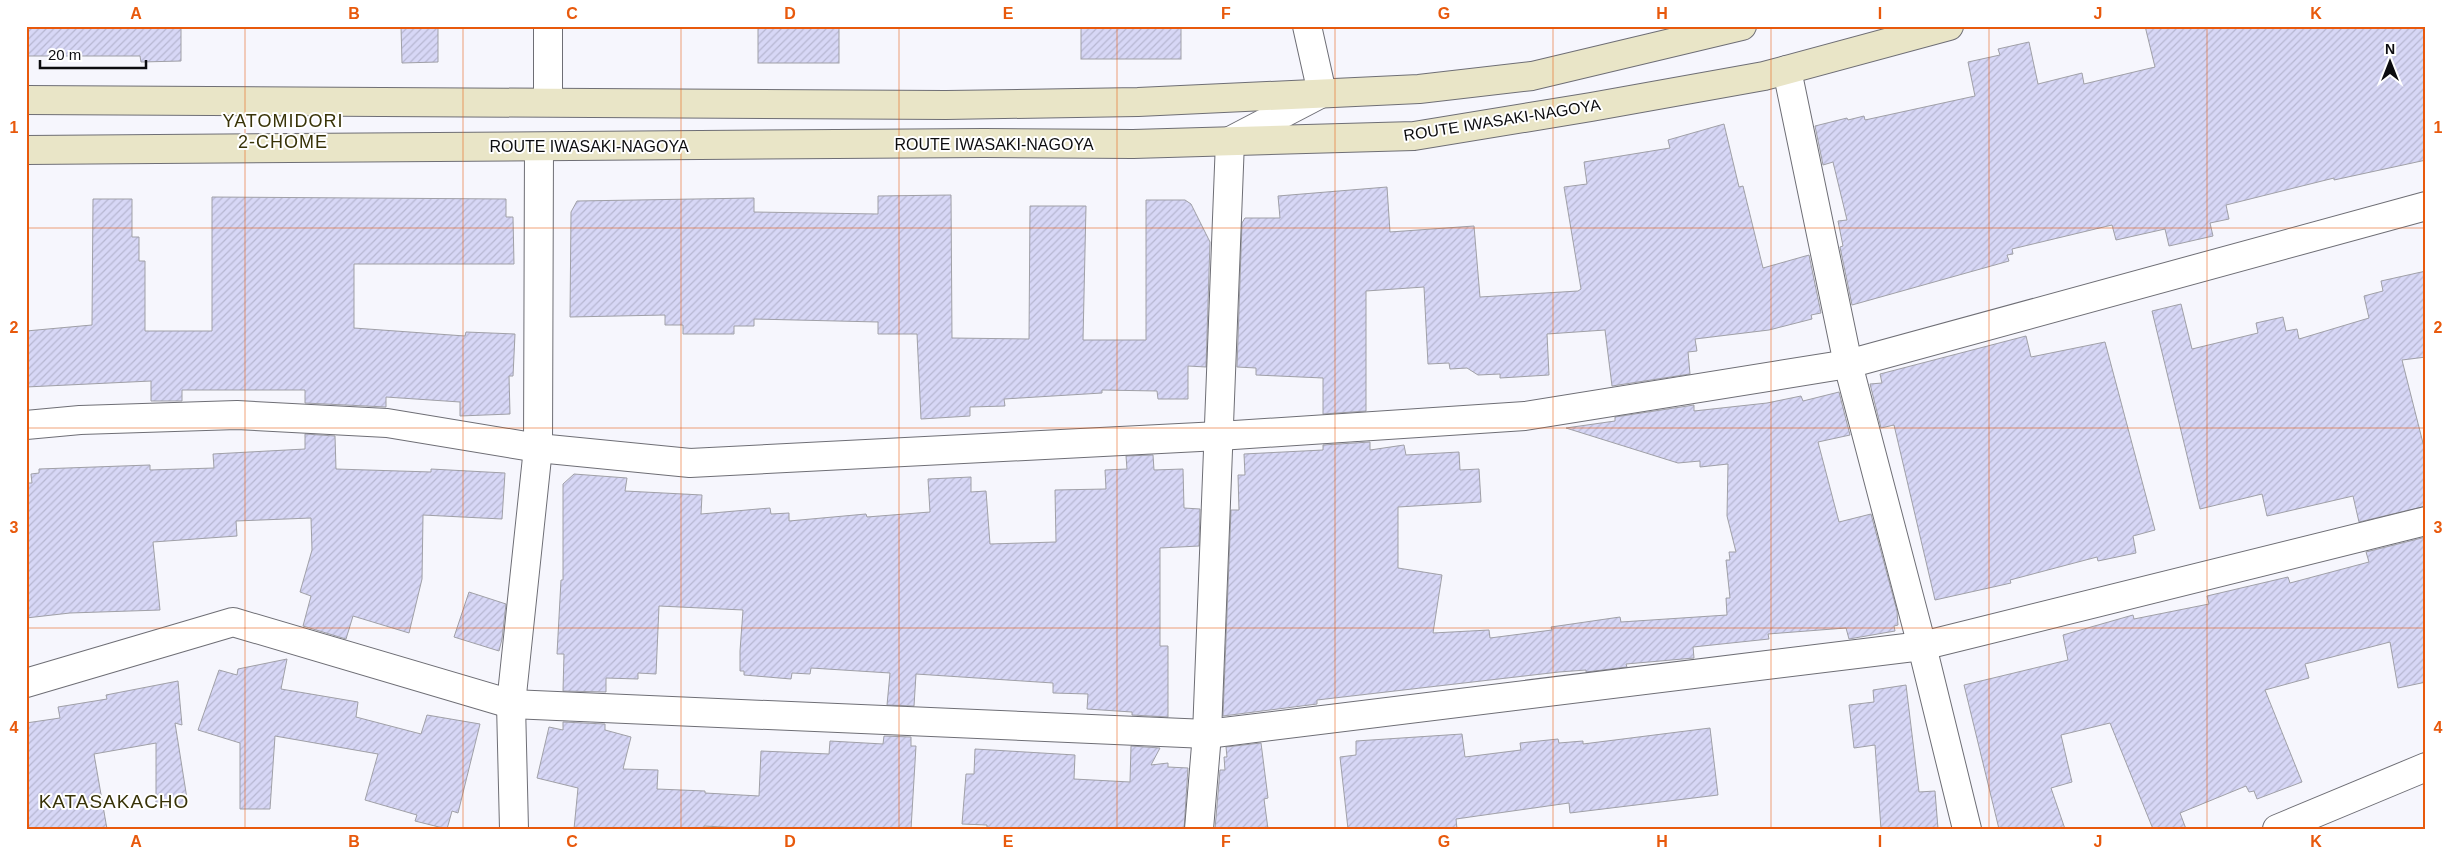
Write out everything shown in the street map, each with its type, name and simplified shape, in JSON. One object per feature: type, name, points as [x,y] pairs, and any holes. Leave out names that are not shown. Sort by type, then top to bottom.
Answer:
[{"type":"main road","points":[[26,100],[946,105],[1138,102],[1419,89],[1532,76],[1742,26]]},
{"type":"main road","name":"ROUTE IWASAKI-NAGOYA","points":[[26,150],[974,143],[1133,144],[1414,136],[1601,106],[1787,70],[1949,26]]},
{"type":"street","points":[[548,26],[548,102]]},
{"type":"street","points":[[1199,829],[1207,734],[1230,141],[1322,93],[1307,26]]},
{"type":"street","points":[[1787,70],[1848,364],[1922,646],[1967,829]]},
{"type":"street","points":[[514,829],[511,704],[538,448],[539,147]]},
{"type":"street","points":[[26,425],[80,420],[237,415],[387,423],[538,448],[690,462],[1219,436],[1525,416],[1848,364],[2426,206]]},
{"type":"street","points":[[26,683],[233,622],[511,704],[1207,734],[1922,646],[2426,521]]},
{"type":"street","points":[[2277,829],[2426,766]]},
{"type":"building","points":[[26,26],[181,26],[181,61],[141,62],[140,56],[26,56]]},
{"type":"building","points":[[401,26],[438,26],[438,62],[402,63]]},
{"type":"building","points":[[758,26],[839,26],[839,63],[758,63]]},
{"type":"building","points":[[1081,26],[1181,26],[1181,59],[1081,59]]},
{"type":"building","points":[[2145,26],[2426,26],[2426,160],[2334,180],[2334,178],[2226,205],[2229,219],[2210,223],[2213,236],[2169,246],[2165,229],[2116,240],[2112,225],[2012,249],[2013,254],[2007,255],[2009,261],[1852,305],[1840,247],[1843,246],[1838,221],[1847,220],[1833,162],[1823,165],[1815,126],[1847,118],[1848,120],[1864,116],[1865,120],[1975,96],[1968,62],[2000,55],[1998,49],[2029,42],[2038,84],[2082,73],[2084,84],[2155,67]]},
{"type":"building","points":[[1724,124],[1739,187],[1743,186],[1763,268],[1809,255],[1821,313],[1811,315],[1812,319],[1769,330],[1695,339],[1697,351],[1688,352],[1690,374],[1612,386],[1605,330],[1547,334],[1549,375],[1500,378],[1500,374],[1478,375],[1467,368],[1450,369],[1449,363],[1428,364],[1424,287],[1366,291],[1366,411],[1323,414],[1323,378],[1256,375],[1256,368],[1237,367],[1242,223],[1245,218],[1280,218],[1278,196],[1387,187],[1390,232],[1474,226],[1480,297],[1578,291],[1581,289],[1564,187],[1587,184],[1584,162],[1670,148],[1668,140]]},
{"type":"building","points":[[951,195],[952,338],[1029,339],[1030,206],[1086,206],[1083,340],[1146,340],[1146,200],[1185,200],[1191,204],[1210,242],[1206,367],[1188,366],[1188,399],[1158,399],[1157,391],[1102,390],[1102,393],[1004,399],[1005,406],[970,407],[970,416],[921,419],[917,334],[878,334],[878,322],[754,319],[754,326],[734,326],[734,334],[683,334],[683,325],[665,325],[665,315],[570,317],[571,212],[577,201],[754,198],[754,212],[878,214],[878,196]]},
{"type":"building","points":[[212,197],[506,199],[506,217],[513,217],[514,264],[354,264],[354,328],[465,336],[466,332],[515,334],[513,376],[509,376],[510,414],[460,416],[460,402],[386,397],[386,407],[305,403],[305,390],[182,390],[182,401],[151,401],[151,381],[26,387],[26,331],[92,325],[93,199],[132,199],[132,237],[139,237],[139,261],[145,261],[145,331],[212,331]]},
{"type":"building","points":[[2426,271],[2426,357],[2402,360],[2426,455],[2426,506],[2359,522],[2353,496],[2267,516],[2262,494],[2200,509],[2152,311],[2181,304],[2192,349],[2258,333],[2256,323],[2283,317],[2286,331],[2297,329],[2299,339],[2369,318],[2364,296],[2383,291],[2381,281]]},
{"type":"building","points":[[2026,336],[2031,357],[2105,342],[2155,530],[2133,536],[2136,553],[2098,561],[2097,557],[2010,580],[2011,583],[1935,600],[1894,425],[1881,428],[1870,384],[1882,383],[1880,374]]},
{"type":"building","points":[[1839,392],[1850,435],[1818,442],[1839,522],[1871,514],[1897,611],[1898,625],[1894,626],[1895,631],[1849,639],[1846,628],[1768,634],[1769,639],[1693,647],[1694,658],[1626,664],[1627,667],[1586,672],[1586,670],[1559,672],[1317,700],[1317,704],[1223,716],[1231,510],[1239,510],[1238,475],[1245,475],[1244,454],[1323,450],[1323,445],[1370,442],[1370,450],[1404,445],[1406,455],[1459,452],[1460,470],[1479,469],[1481,502],[1398,507],[1398,568],[1442,575],[1433,633],[1489,630],[1490,638],[1552,630],[1551,627],[1620,617],[1621,622],[1727,615],[1726,598],[1730,598],[1726,560],[1730,560],[1729,552],[1736,552],[1727,516],[1728,464],[1700,467],[1700,461],[1678,463],[1566,428],[1615,421],[1615,417],[1694,405],[1694,411],[1767,403],[1801,396],[1803,401]]},
{"type":"building","points":[[305,434],[335,436],[336,469],[431,472],[431,469],[505,473],[502,519],[423,515],[422,579],[409,633],[353,616],[346,639],[303,626],[311,596],[300,592],[312,550],[311,518],[236,521],[237,536],[153,542],[160,610],[70,613],[26,618],[26,483],[32,483],[31,474],[39,473],[39,469],[150,465],[150,470],[214,468],[213,454],[305,449]]},
{"type":"building","points":[[1153,455],[1154,470],[1183,469],[1184,508],[1200,509],[1199,546],[1160,548],[1160,646],[1168,646],[1168,717],[1132,715],[1132,712],[1087,709],[1088,694],[1053,693],[1053,683],[916,674],[914,706],[887,705],[890,673],[811,668],[810,674],[792,673],[791,679],[744,675],[744,671],[740,671],[743,610],[659,606],[656,674],[638,673],[638,679],[606,678],[606,692],[563,691],[564,654],[557,654],[561,580],[563,580],[563,484],[574,474],[627,478],[625,491],[702,495],[701,514],[770,508],[771,514],[789,513],[789,521],[866,514],[867,517],[930,512],[928,479],[971,477],[971,492],[986,491],[990,544],[1056,542],[1055,490],[1106,489],[1105,470],[1127,469],[1126,456]]},
{"type":"building","points":[[2426,537],[2426,682],[2398,688],[2390,642],[2305,664],[2309,678],[2265,690],[2302,782],[2257,799],[2254,791],[2249,792],[2246,786],[2180,813],[2186,829],[2153,829],[2110,723],[2061,735],[2072,782],[2051,788],[2065,829],[1999,829],[1964,685],[2068,660],[2063,635],[2133,615],[2134,619],[2209,604],[2207,596],[2288,577],[2290,583],[2369,562],[2366,552]]},
{"type":"building","points":[[469,592],[506,604],[499,651],[454,637]]},
{"type":"building","points":[[287,659],[281,689],[358,702],[356,717],[421,734],[427,715],[480,724],[458,813],[452,811],[447,829],[415,821],[417,815],[365,800],[378,754],[275,736],[270,809],[240,809],[240,743],[198,730],[219,670],[237,675],[238,669]]},
{"type":"building","points":[[178,681],[182,725],[175,723],[188,805],[156,806],[156,743],[94,754],[107,829],[26,829],[26,723],[60,718],[58,707],[107,699],[106,695]]},
{"type":"building","points":[[1906,685],[1919,792],[1935,791],[1938,829],[1881,829],[1875,745],[1854,748],[1849,705],[1874,702],[1873,690]]},
{"type":"building","points":[[563,722],[605,724],[605,730],[631,737],[623,769],[658,770],[657,789],[759,796],[761,751],[829,754],[830,741],[883,744],[884,736],[911,737],[911,746],[916,746],[911,829],[757,829],[704,826],[704,829],[574,829],[578,788],[537,778],[549,727],[563,730]]},
{"type":"building","points":[[1710,728],[1718,795],[1570,813],[1569,803],[1456,819],[1457,829],[1348,829],[1340,757],[1356,755],[1356,741],[1462,734],[1465,757],[1521,750],[1520,743],[1558,739],[1559,743],[1583,741],[1583,744]]},
{"type":"building","points":[[1261,743],[1268,798],[1264,799],[1268,829],[1215,829],[1220,770],[1225,770],[1224,757],[1227,757],[1226,747]]},
{"type":"building","points":[[1131,746],[1160,748],[1151,765],[1168,763],[1168,767],[1188,768],[1184,829],[987,829],[987,825],[962,824],[966,774],[974,774],[975,749],[1075,755],[1074,779],[1130,782]]},
{"type":"district","name":"YATOMIDORI 2-CHOME","points":[[283,131]]},
{"type":"district","name":"KATASAKACHO","points":[[114,801]]}]
